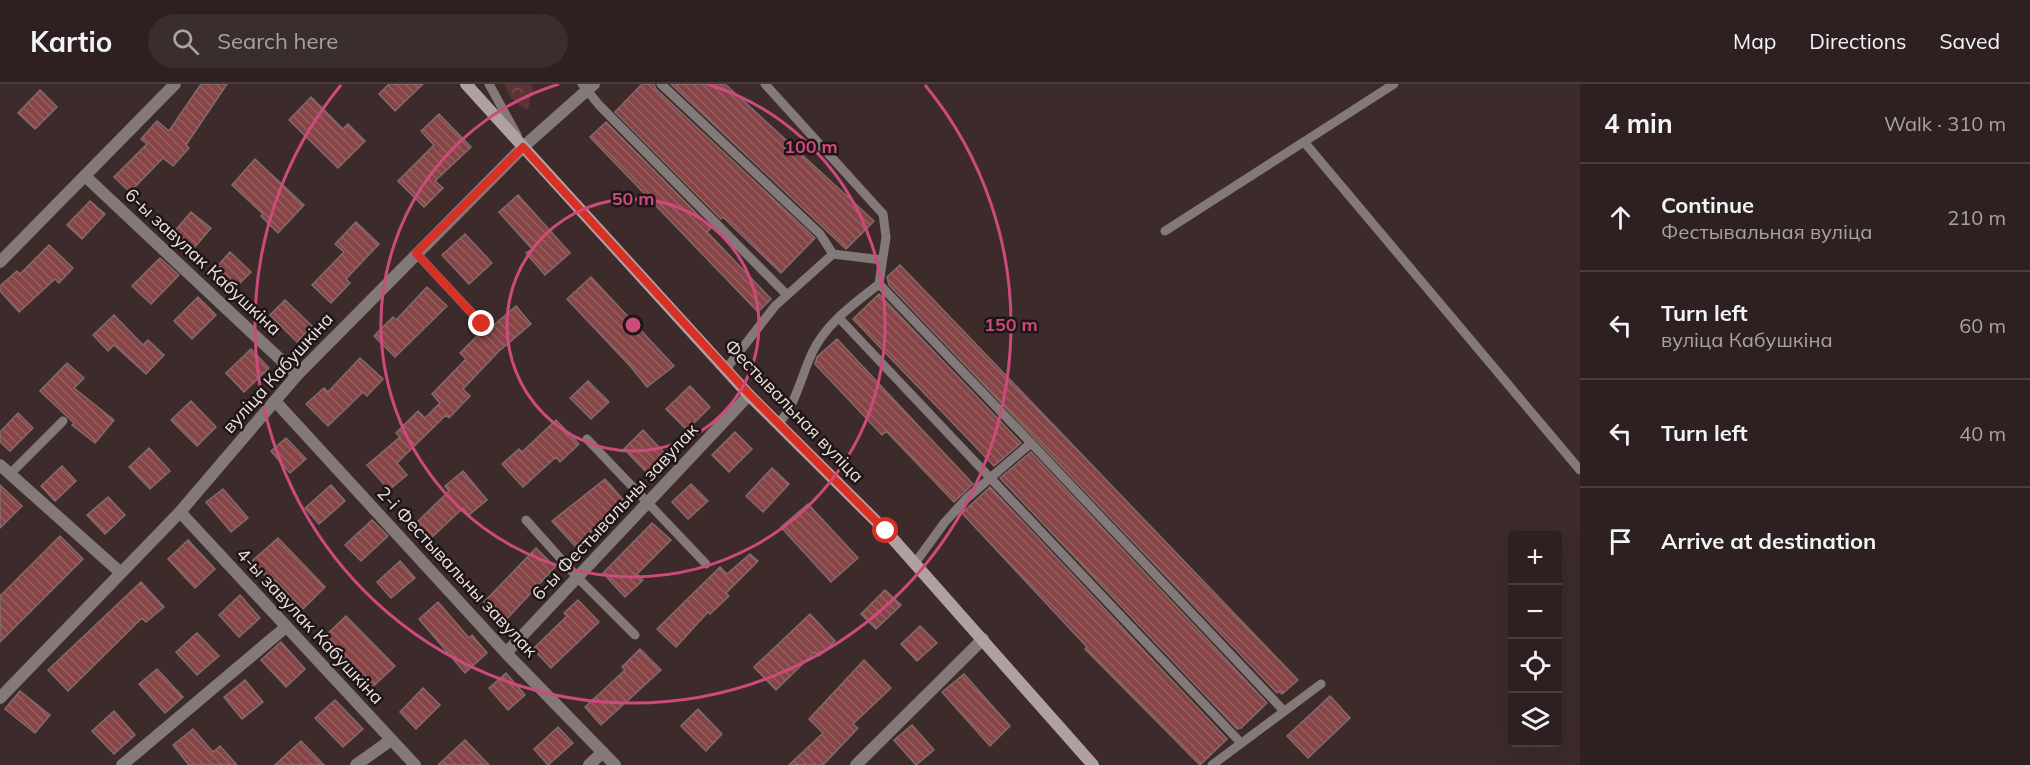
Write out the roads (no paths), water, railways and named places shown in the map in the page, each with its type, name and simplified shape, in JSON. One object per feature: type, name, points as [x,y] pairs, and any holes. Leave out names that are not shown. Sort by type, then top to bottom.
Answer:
[{"type":"street","points":[[0,262],[175,84]]},
{"type":"street","name":"Фестывальная вуліца","points":[[466,84],[749,394],[886,531],[1090,764]]},
{"type":"street","name":"вуліца Кабушкіна","points":[[0,698],[180,512],[297,375],[416,253],[587,86]]},
{"type":"street","name":"6-ы завулак Кабушкіна","points":[[85,176],[297,375]]},
{"type":"street","name":"6-ы Фестывальны завулак","points":[[506,654],[749,394]]},
{"type":"street","name":"2-і Фестывальны завулак","points":[[275,401],[506,654],[615,765]]},
{"type":"street","points":[[0,465],[121,573]]},
{"type":"street","name":"4-ы завулак Кабушкіна","points":[[180,512],[415,765]]},
{"type":"street","points":[[122,765],[286,627]]},
{"type":"street","points":[[856,765],[982,639]]},
{"type":"street","points":[[356,765],[392,740]]},
{"type":"street","points":[[589,765],[603,752]]},
{"type":"lane","points":[[489,84],[523,147]]},
{"type":"lane","points":[[661,84],[820,234],[833,254]]},
{"type":"lane","points":[[765,84],[883,214],[886,237],[879,284],[839,318],[813,351],[790,409],[778,423]]},
{"type":"lane","points":[[1165,231],[1394,84]]},
{"type":"lane","points":[[587,86],[788,295]]},
{"type":"lane","points":[[1305,143],[1580,470]]},
{"type":"lane","points":[[416,253],[482,324]]},
{"type":"lane","points":[[726,369],[775,306],[833,254],[882,260]]},
{"type":"lane","points":[[879,284],[1284,711]]},
{"type":"lane","points":[[839,318],[1241,743]]},
{"type":"lane","points":[[10,474],[63,421]]},
{"type":"lane","points":[[587,439],[706,564]]},
{"type":"lane","points":[[915,563],[945,522],[990,478],[1031,443]]},
{"type":"lane","points":[[526,520],[578,578],[635,635]]},
{"type":"lane","points":[[1212,765],[1321,684]]}]
